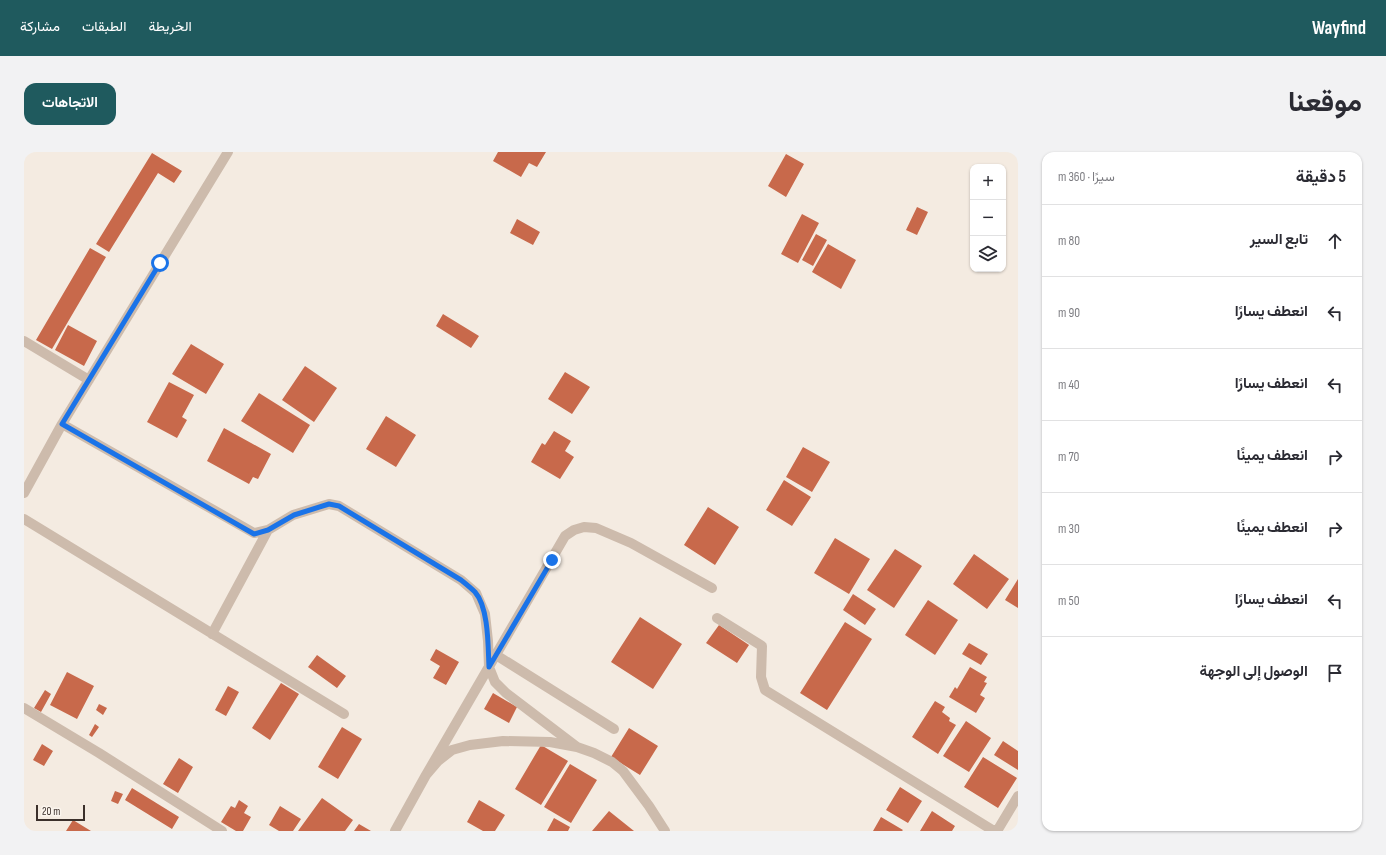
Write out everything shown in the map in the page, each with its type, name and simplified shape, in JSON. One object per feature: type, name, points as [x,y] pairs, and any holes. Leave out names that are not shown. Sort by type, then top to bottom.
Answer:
[{"type":"street","points":[[24,492],[62,424],[228,152]]},
{"type":"street","points":[[24,341],[89,380]]},
{"type":"street","points":[[62,424],[254,534],[268,530],[294,515],[329,504],[339,506],[461,580],[476,593],[485,614],[489,667],[495,682],[506,693],[577,747]]},
{"type":"street","points":[[24,519],[344,714]]},
{"type":"street","points":[[395,831],[565,536],[579,528],[596,528],[631,543],[712,588]]},
{"type":"street","points":[[212,634],[268,530]]},
{"type":"street","points":[[717,618],[762,646],[761,677],[765,690],[994,831]]},
{"type":"street","points":[[496,655],[614,730]]},
{"type":"street","points":[[24,708],[99,752],[222,831]]},
{"type":"street","points":[[426,775],[438,761],[452,750],[470,745],[503,741],[519,741],[550,742],[577,747],[594,753],[612,762],[623,770],[665,831]]},
{"type":"street","points":[[998,831],[1018,796]]},
{"type":"building","points":[[498,152],[546,152],[537,167],[529,163],[521,177],[493,161]]},
{"type":"building","points":[[152,153],[182,171],[174,183],[158,173],[109,252],[96,244]]},
{"type":"building","points":[[786,154],[804,164],[786,197],[768,186]]},
{"type":"building","points":[[917,207],[928,212],[917,235],[906,230]]},
{"type":"building","points":[[802,214],[819,223],[798,263],[781,254]]},
{"type":"building","points":[[517,219],[540,232],[533,245],[510,233]]},
{"type":"building","points":[[816,234],[827,240],[813,266],[802,260]]},
{"type":"building","points":[[828,244],[856,260],[841,289],[812,272]]},
{"type":"building","points":[[90,248],[106,257],[52,349],[36,340]]},
{"type":"building","points":[[443,314],[479,336],[471,348],[436,326]]},
{"type":"building","points":[[68,325],[97,341],[84,366],[55,350]]},
{"type":"building","points":[[191,344],[224,364],[206,394],[172,374]]},
{"type":"building","points":[[305,366],[337,388],[314,422],[282,400]]},
{"type":"building","points":[[565,372],[590,387],[572,414],[548,399]]},
{"type":"building","points":[[169,382],[194,395],[182,417],[187,420],[177,438],[147,422]]},
{"type":"building","points":[[259,393],[310,425],[293,453],[241,421]]},
{"type":"building","points":[[386,416],[416,435],[396,467],[366,449]]},
{"type":"building","points":[[224,428],[271,454],[258,479],[253,477],[249,484],[207,461]]},
{"type":"building","points":[[554,431],[571,441],[565,451],[574,457],[560,479],[531,462],[542,443],[545,445]]},
{"type":"building","points":[[803,447],[830,462],[812,492],[786,477]]},
{"type":"building","points":[[784,480],[811,497],[792,526],[766,510]]},
{"type":"building","points":[[708,507],[739,527],[715,565],[684,545]]},
{"type":"building","points":[[835,538],[870,559],[849,594],[814,573]]},
{"type":"building","points":[[895,549],[922,566],[894,608],[867,590]]},
{"type":"building","points":[[974,554],[1009,579],[987,609],[953,584]]},
{"type":"building","points":[[1018,579],[1018,608],[1005,600]]},
{"type":"building","points":[[853,594],[876,609],[865,625],[843,610]]},
{"type":"building","points":[[928,600],[958,620],[935,655],[905,635]]},
{"type":"building","points":[[640,617],[682,644],[653,689],[611,662]]},
{"type":"building","points":[[845,622],[872,639],[827,710],[800,693]]},
{"type":"building","points":[[719,625],[749,645],[737,663],[706,643]]},
{"type":"building","points":[[969,643],[988,654],[981,665],[962,654]]},
{"type":"building","points":[[436,649],[459,662],[446,685],[433,678],[440,666],[430,660]]},
{"type":"building","points":[[317,655],[346,676],[337,688],[308,667]]},
{"type":"building","points":[[970,667],[987,677],[984,682],[987,683],[980,695],[985,698],[976,713],[949,697],[955,687],[957,689]]},
{"type":"building","points":[[67,672],[94,686],[77,719],[50,705]]},
{"type":"building","points":[[281,683],[299,694],[270,740],[252,728]]},
{"type":"building","points":[[228,686],[239,692],[226,716],[215,710]]},
{"type":"building","points":[[45,690],[51,694],[41,712],[34,708]]},
{"type":"building","points":[[493,693],[517,707],[509,723],[484,709]]},
{"type":"building","points":[[935,701],[945,707],[942,712],[950,718],[949,721],[956,725],[938,754],[912,737]]},
{"type":"building","points":[[99,704],[107,708],[103,715],[96,710]]},
{"type":"building","points":[[966,721],[991,738],[969,772],[943,756]]},
{"type":"building","points":[[95,724],[99,727],[92,737],[89,735]]},
{"type":"building","points":[[342,727],[362,739],[338,779],[318,767]]},
{"type":"building","points":[[629,728],[658,746],[640,775],[611,757]]},
{"type":"building","points":[[1003,741],[1018,751],[1018,770],[994,755]]},
{"type":"building","points":[[42,744],[53,751],[44,766],[33,760]]},
{"type":"building","points":[[541,745],[568,761],[541,805],[515,789]]},
{"type":"building","points":[[983,757],[1017,778],[998,808],[964,787]]},
{"type":"building","points":[[179,758],[193,767],[178,793],[163,784]]},
{"type":"building","points":[[570,764],[597,780],[571,823],[544,807]]},
{"type":"building","points":[[900,787],[922,801],[908,823],[886,810]]},
{"type":"building","points":[[132,788],[179,817],[172,829],[125,800]]},
{"type":"building","points":[[115,791],[123,794],[118,804],[111,801]]},
{"type":"building","points":[[322,798],[353,820],[345,831],[298,831]]},
{"type":"building","points":[[239,800],[248,806],[244,813],[251,817],[243,831],[236,831],[221,822],[231,806],[235,808]]},
{"type":"building","points":[[479,800],[505,815],[495,831],[483,831],[467,822]]},
{"type":"building","points":[[280,806],[301,819],[293,831],[279,831],[269,825]]},
{"type":"building","points":[[609,811],[634,831],[592,831]]},
{"type":"building","points":[[932,811],[955,826],[952,831],[920,831]]},
{"type":"building","points":[[881,817],[903,830],[873,831]]},
{"type":"building","points":[[554,818],[570,827],[568,831],[547,831]]},
{"type":"building","points":[[73,820],[91,831],[66,831]]},
{"type":"building","points":[[359,824],[371,831],[354,831]]},
{"type":"route","points":[[160,263],[62,424],[254,534],[268,530],[294,515],[329,504],[339,506],[461,580],[476,593],[485,614],[489,667],[552,560]]}]
